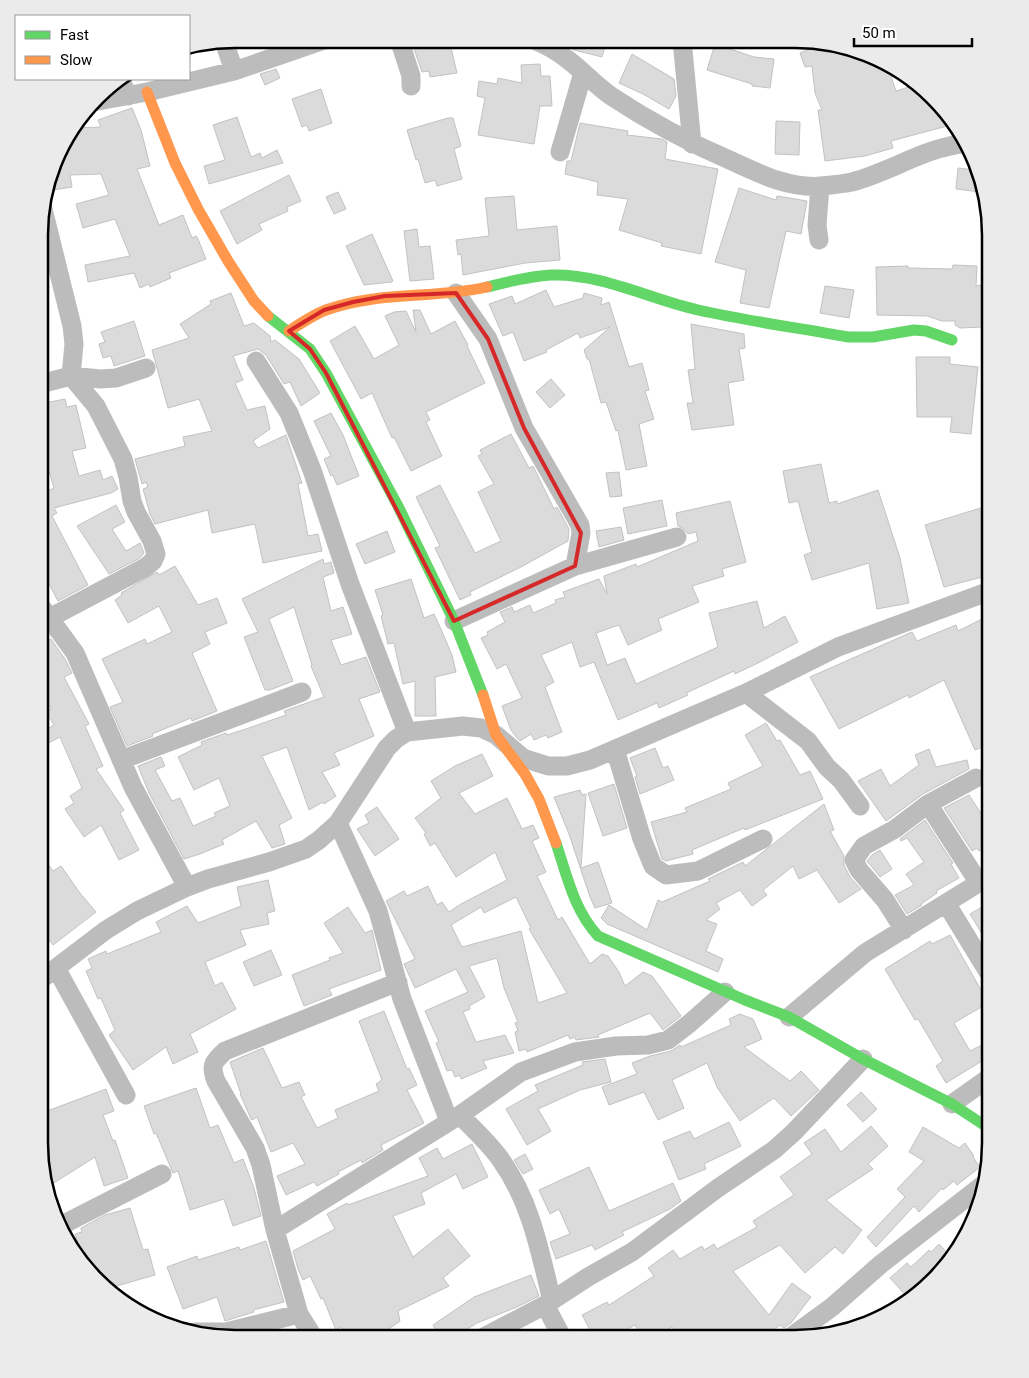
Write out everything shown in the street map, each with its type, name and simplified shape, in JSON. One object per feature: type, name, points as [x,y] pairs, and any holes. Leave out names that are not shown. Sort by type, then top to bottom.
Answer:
[{"type":"street","points":[[227,48],[234,71]]},
{"type":"street","points":[[124,87],[147,92],[234,71],[300,48]]},
{"type":"street","points":[[402,48],[411,76],[411,86]]},
{"type":"street","points":[[551,48],[567,58],[611,96],[692,144],[770,178],[799,185],[820,186],[851,182],[932,150],[958,144]]},
{"type":"street","points":[[683,48],[692,144]]},
{"type":"street","points":[[560,152],[583,72]]},
{"type":"street","points":[[147,92],[175,163],[198,209],[224,254],[254,301],[266,314],[310,349],[326,373],[398,506],[454,620],[478,680],[496,735],[525,774],[539,799],[555,838],[576,903],[586,923],[598,936],[725,992],[789,1017],[863,1059],[952,1104],[982,1123]]},
{"type":"street","points":[[818,240],[817,225],[820,186]]},
{"type":"street","points":[[48,229],[72,326],[74,344],[71,376],[96,406],[123,459],[132,501],[152,541],[156,554],[153,561],[146,567],[48,614]]},
{"type":"street","points":[[289,331],[324,310],[353,302],[385,296],[456,293],[528,278],[553,275],[572,276],[600,282],[692,308],[848,336],[873,337],[914,330],[926,331],[952,340]]},
{"type":"street","points":[[456,293],[488,339],[524,428],[580,525],[582,534],[575,566]]},
{"type":"street","points":[[256,361],[289,413],[312,470],[350,584],[407,732]]},
{"type":"street","points":[[48,382],[71,376],[100,379],[116,378],[146,368]]},
{"type":"street","points":[[454,620],[575,566],[677,537]]},
{"type":"street","points":[[48,974],[106,930],[137,912],[187,888],[306,849],[338,823],[386,748],[407,732],[463,726],[481,728],[496,735],[523,758],[548,766],[567,766],[590,760],[746,693],[838,646],[982,594]]},
{"type":"street","points":[[48,622],[75,653],[133,787],[187,888]]},
{"type":"street","points":[[121,760],[302,692]]},
{"type":"street","points":[[746,693],[808,741],[860,806]]},
{"type":"street","points":[[615,749],[642,839],[654,866],[666,874],[698,870],[763,839]]},
{"type":"street","points":[[904,930],[885,900],[859,870],[854,860],[859,856],[864,846],[895,829],[928,804],[976,778]]},
{"type":"street","points":[[928,804],[982,876]]},
{"type":"street","points":[[338,823],[378,911],[405,1005],[455,1118],[501,1160],[520,1192],[534,1224],[549,1303],[560,1330]]},
{"type":"street","points":[[789,1017],[865,953],[982,880]]},
{"type":"street","points":[[946,903],[982,962]]},
{"type":"street","points":[[56,968],[126,1095]]},
{"type":"street","points":[[309,1330],[299,1314],[275,1230],[261,1165],[255,1148],[216,1081],[212,1071],[214,1061],[225,1051],[398,982]]},
{"type":"street","points":[[275,1230],[455,1118],[521,1072],[576,1052],[616,1046],[648,1045],[668,1040],[690,1024],[725,992]]},
{"type":"street","points":[[497,1330],[549,1303],[602,1268],[632,1252],[718,1188],[774,1150],[794,1132],[863,1059]]},
{"type":"street","points":[[952,1104],[982,1083]]},
{"type":"street","points":[[66,1223],[162,1174]]},
{"type":"street","points":[[800,1330],[832,1307],[880,1264],[975,1191]]},
{"type":"street","points":[[234,1330],[299,1314]]},
{"type":"highlighted area","points":[[456,293],[488,339],[524,428],[581,533],[575,566],[454,621],[326,373],[310,349],[289,331],[324,310],[353,302],[385,296]]},
{"type":"building","points":[[414,48],[451,48],[457,73],[430,77],[429,71],[422,72]]},
{"type":"building","points":[[571,48],[605,48],[602,57]]},
{"type":"building","points":[[714,48],[727,48],[754,57],[774,59],[770,88],[752,86],[752,84],[707,70]]},
{"type":"building","points":[[811,48],[831,51],[855,57],[877,67],[890,74],[896,91],[909,87],[927,102],[947,126],[891,141],[893,148],[865,156],[825,161],[818,110],[822,110],[815,93],[812,66],[805,67],[800,53]]},
{"type":"building","points":[[632,54],[674,79],[676,96],[669,109],[619,83]]},
{"type":"building","points":[[540,64],[541,76],[550,76],[552,106],[540,106],[534,144],[478,135],[485,98],[477,96],[479,81],[497,84],[498,78],[522,83],[521,65]]},
{"type":"building","points":[[276,69],[280,78],[265,85],[260,74]]},
{"type":"building","points":[[321,89],[332,123],[309,131],[307,125],[302,127],[292,99]]},
{"type":"building","points":[[132,108],[141,130],[150,166],[137,169],[159,225],[183,215],[192,238],[196,236],[198,239],[206,259],[169,273],[171,278],[150,287],[149,284],[140,288],[134,273],[88,282],[85,265],[130,256],[115,219],[83,228],[76,204],[109,195],[101,174],[70,175],[72,187],[53,190],[57,174],[79,131],[81,128],[101,127],[98,120]]},
{"type":"building","points":[[237,117],[251,157],[260,153],[262,158],[277,150],[283,163],[209,184],[204,166],[225,160],[213,125]]},
{"type":"building","points":[[453,118],[461,146],[454,149],[462,179],[437,186],[435,180],[425,183],[407,130]]},
{"type":"building","points":[[776,121],[800,122],[799,155],[775,154]]},
{"type":"building","points":[[580,123],[628,131],[627,135],[662,139],[667,142],[665,159],[718,169],[701,254],[661,246],[662,243],[619,230],[628,199],[597,195],[598,182],[565,174],[567,161],[571,161]]},
{"type":"building","points":[[958,168],[970,169],[976,192],[956,189]]},
{"type":"building","points":[[289,175],[301,201],[287,207],[288,211],[259,224],[262,230],[237,244],[220,211]]},
{"type":"building","points":[[739,188],[776,200],[777,196],[807,201],[801,234],[786,231],[769,308],[740,303],[746,270],[715,262]]},
{"type":"building","points":[[338,192],[346,209],[334,214],[326,197]]},
{"type":"building","points":[[514,196],[517,230],[557,226],[560,260],[525,263],[463,275],[461,254],[458,255],[456,240],[489,236],[485,198]]},
{"type":"building","points":[[417,229],[419,247],[430,246],[434,279],[410,281],[404,231]]},
{"type":"building","points":[[372,234],[393,281],[364,285],[346,246]]},
{"type":"building","points":[[953,265],[977,266],[976,286],[981,285],[982,327],[960,328],[955,325],[955,321],[942,321],[927,316],[877,315],[876,267],[908,266],[908,268],[952,269]]},
{"type":"building","points":[[825,286],[854,290],[849,318],[820,313]]},
{"type":"building","points":[[546,290],[554,307],[583,298],[584,293],[602,298],[601,305],[609,302],[629,367],[642,363],[649,390],[645,391],[654,419],[639,424],[647,466],[626,470],[618,430],[616,431],[606,402],[601,403],[589,359],[587,359],[584,350],[610,327],[580,338],[578,333],[546,350],[547,352],[524,361],[513,332],[503,336],[489,304],[512,296],[515,304]]},
{"type":"building","points":[[231,293],[244,326],[254,323],[270,336],[271,342],[275,340],[299,359],[320,393],[301,406],[290,382],[284,384],[266,355],[258,349],[233,356],[243,380],[235,383],[247,410],[265,406],[270,429],[253,441],[258,448],[286,435],[302,483],[298,484],[308,536],[318,534],[322,551],[263,563],[255,524],[212,533],[208,510],[155,524],[150,514],[143,489],[148,487],[146,482],[142,484],[135,459],[185,446],[183,437],[212,431],[199,399],[168,408],[152,350],[189,338],[180,324],[211,304],[210,301]]},
{"type":"building","points":[[413,310],[420,310],[431,334],[455,321],[485,383],[426,412],[430,420],[426,422],[442,456],[411,471],[394,437],[392,438],[372,393],[361,399],[330,341],[355,326],[374,359],[399,345],[385,316],[394,312],[406,311],[416,332]]},
{"type":"building","points":[[134,321],[145,356],[114,366],[111,356],[103,358],[99,344],[105,342],[101,332]]},
{"type":"building","points":[[691,324],[744,334],[745,348],[739,349],[744,380],[728,383],[734,425],[692,430],[687,403],[693,403],[688,370],[695,369]]},
{"type":"building","points":[[916,357],[950,357],[950,364],[978,367],[971,434],[950,432],[952,417],[917,417]]},
{"type":"building","points":[[551,379],[565,395],[550,408],[536,392]]},
{"type":"building","points":[[65,399],[67,407],[76,405],[86,448],[72,451],[79,476],[100,470],[103,480],[112,476],[118,489],[111,493],[54,508],[57,513],[52,516],[88,585],[58,601],[48,582],[48,491],[54,488],[48,468],[48,402]]},
{"type":"building","points":[[331,413],[343,435],[359,476],[337,485],[324,459],[331,456],[314,421]]},
{"type":"building","points":[[511,434],[529,468],[533,466],[554,509],[557,507],[569,529],[568,541],[470,592],[471,595],[460,600],[435,548],[440,546],[416,497],[440,485],[475,553],[501,541],[478,492],[494,484],[478,456],[482,454],[480,450]]},
{"type":"building","points":[[821,464],[829,503],[837,501],[837,504],[878,490],[900,558],[909,603],[877,609],[869,563],[812,580],[804,555],[812,552],[798,501],[789,503],[783,471]]},
{"type":"building","points":[[619,472],[622,496],[610,497],[606,473]]},
{"type":"building","points":[[662,500],[667,526],[628,534],[623,508]]},
{"type":"building","points":[[730,501],[746,562],[722,569],[724,576],[692,586],[699,602],[658,619],[662,630],[628,645],[619,625],[596,633],[607,665],[625,658],[636,684],[718,647],[709,613],[757,601],[764,628],[785,616],[798,642],[735,674],[734,671],[686,693],[688,695],[659,708],[657,703],[618,720],[594,662],[580,667],[572,642],[541,655],[554,682],[545,687],[562,732],[548,738],[546,735],[534,740],[531,734],[520,741],[511,730],[502,706],[522,698],[506,664],[497,669],[481,638],[488,635],[487,632],[505,622],[500,612],[512,607],[514,612],[530,605],[533,613],[556,603],[555,600],[565,597],[563,592],[599,579],[607,594],[604,576],[636,564],[637,567],[698,541],[696,532],[688,534],[678,526],[676,513]]},
{"type":"building","points":[[116,505],[125,522],[112,529],[126,551],[140,543],[144,553],[140,558],[109,574],[77,526]]},
{"type":"building","points":[[982,508],[982,577],[944,587],[925,525]]},
{"type":"building","points":[[621,527],[624,540],[599,547],[596,531]]},
{"type":"building","points":[[387,531],[395,552],[365,564],[356,544]]},
{"type":"building","points":[[323,559],[324,564],[331,562],[334,573],[323,577],[331,611],[343,607],[352,634],[331,640],[341,665],[366,657],[380,692],[359,699],[374,736],[334,753],[340,765],[322,772],[336,796],[324,804],[323,802],[309,810],[287,747],[262,756],[292,818],[279,825],[285,844],[272,848],[256,821],[222,840],[224,844],[184,859],[149,793],[138,766],[161,757],[165,766],[155,770],[172,801],[180,798],[193,826],[216,816],[214,813],[230,806],[219,778],[194,790],[178,757],[202,745],[201,742],[286,715],[284,711],[324,697],[311,666],[294,607],[269,619],[293,681],[270,690],[265,690],[244,637],[258,632],[242,599]]},
{"type":"building","points":[[175,566],[198,605],[217,598],[227,623],[205,632],[210,644],[192,653],[217,711],[192,721],[191,718],[127,746],[110,707],[123,702],[102,659],[145,639],[147,644],[172,632],[159,606],[128,623],[115,600],[122,595],[121,593],[157,572],[159,575]]},
{"type":"building","points":[[411,579],[424,618],[434,614],[452,655],[456,672],[435,677],[436,716],[415,716],[415,681],[403,684],[394,643],[388,644],[381,616],[383,615],[375,590]]},
{"type":"building","points":[[982,619],[982,747],[975,750],[944,680],[909,698],[908,695],[839,729],[810,677],[912,632],[917,641],[956,625],[958,631]]},
{"type":"building","points":[[51,639],[72,673],[64,677],[89,724],[85,726],[103,766],[96,769],[124,810],[120,813],[139,850],[119,860],[101,825],[84,837],[65,809],[74,803],[70,796],[82,788],[60,737],[48,743],[48,728],[54,725],[48,715],[48,711],[51,709],[48,703],[48,641]]},
{"type":"building","points":[[766,723],[777,741],[780,740],[800,775],[810,771],[823,799],[745,830],[744,828],[692,850],[693,854],[666,861],[662,859],[651,822],[687,812],[685,808],[731,789],[728,783],[763,766],[745,735]]},
{"type":"building","points":[[655,748],[663,768],[668,766],[674,780],[640,794],[635,777],[637,776],[630,758]]},
{"type":"building","points":[[929,749],[936,767],[967,760],[969,769],[923,794],[886,821],[858,781],[881,769],[890,786],[919,765],[915,755]]},
{"type":"building","points":[[482,754],[493,776],[459,793],[475,814],[507,798],[522,829],[533,825],[539,838],[532,841],[546,872],[537,876],[558,920],[562,917],[590,964],[602,954],[608,956],[619,972],[625,986],[643,972],[652,976],[681,1016],[663,1030],[650,1013],[598,1035],[599,1037],[576,1040],[575,1037],[570,1039],[568,1035],[527,1052],[526,1049],[519,1051],[515,1032],[518,1031],[515,1023],[518,1022],[504,988],[497,958],[469,966],[485,997],[469,1006],[470,1009],[463,1012],[476,1042],[505,1035],[514,1053],[483,1061],[487,1068],[461,1079],[460,1075],[455,1077],[452,1070],[447,1071],[436,1043],[439,1042],[425,1011],[468,992],[456,969],[415,988],[404,964],[415,959],[386,901],[404,891],[407,896],[428,886],[437,905],[442,902],[449,912],[507,880],[495,852],[456,877],[435,843],[430,846],[424,834],[426,833],[415,818],[441,798],[431,781],[455,766]],"holes":[[[516,897],[531,928],[529,929],[567,993],[538,1003],[521,931],[462,947],[451,925],[481,907],[484,913]]]},
{"type":"building","points":[[614,784],[627,828],[603,836],[588,793]]},
{"type":"building","points":[[580,790],[582,795],[586,794],[581,868],[598,862],[612,903],[595,908],[554,797]]},
{"type":"building","points":[[969,795],[982,815],[982,849],[979,851],[977,848],[972,851],[944,808]]},
{"type":"building","points":[[824,804],[834,830],[830,831],[844,856],[844,865],[850,877],[861,889],[839,903],[817,870],[799,879],[793,866],[763,890],[767,895],[752,906],[740,890],[716,903],[720,909],[706,920],[717,924],[706,951],[723,959],[718,972],[607,924],[601,918],[609,905],[647,930],[658,900],[662,902],[710,881],[708,879],[743,862],[745,866]]},
{"type":"building","points":[[377,807],[399,839],[375,856],[357,829],[369,823],[365,815]]},
{"type":"building","points":[[925,820],[953,863],[951,864],[959,878],[936,891],[937,893],[922,905],[907,914],[895,895],[914,885],[906,874],[924,862],[907,838],[901,841],[900,839]]},
{"type":"building","points":[[880,850],[892,869],[880,877],[867,861]]},
{"type":"building","points":[[48,864],[53,871],[61,866],[96,912],[53,945],[48,939]]},
{"type":"building","points":[[268,880],[275,911],[267,913],[269,924],[240,930],[246,945],[205,962],[215,986],[222,982],[236,1009],[190,1034],[198,1052],[173,1064],[166,1047],[133,1070],[109,1035],[115,1030],[101,998],[98,999],[86,971],[92,968],[88,959],[106,951],[107,954],[161,932],[156,922],[187,906],[198,923],[241,906],[237,887]]},
{"type":"building","points":[[348,907],[365,933],[372,930],[381,970],[329,989],[332,995],[304,1006],[292,975],[343,953],[324,923]]},
{"type":"building","points":[[982,907],[982,934],[970,914]]},
{"type":"building","points":[[950,935],[982,990],[982,1007],[954,1023],[970,1051],[982,1045],[982,1061],[946,1083],[936,1066],[943,1061],[918,1019],[915,1020],[885,969],[930,941],[932,944]]},
{"type":"building","points":[[271,950],[282,975],[254,986],[243,962]]},
{"type":"building","points":[[384,1011],[407,1069],[409,1068],[417,1085],[407,1090],[424,1123],[381,1145],[383,1150],[362,1163],[361,1160],[317,1186],[314,1182],[286,1195],[277,1176],[305,1164],[293,1143],[271,1152],[257,1117],[251,1119],[240,1094],[230,1062],[263,1048],[282,1088],[299,1082],[305,1095],[301,1097],[317,1128],[338,1118],[335,1110],[379,1091],[376,1084],[382,1080],[359,1021]]},
{"type":"building","points":[[740,1014],[753,1019],[762,1039],[744,1047],[790,1081],[801,1071],[819,1090],[791,1116],[774,1098],[740,1121],[717,1087],[707,1063],[672,1080],[684,1108],[658,1120],[644,1092],[609,1105],[602,1087],[637,1074],[632,1063],[671,1051],[680,1045],[681,1047],[731,1025],[729,1019]]},
{"type":"building","points":[[605,1059],[611,1082],[580,1090],[538,1109],[551,1131],[527,1145],[506,1109],[538,1091],[535,1085],[583,1065],[582,1062]]},
{"type":"building","points":[[196,1088],[210,1128],[218,1125],[234,1163],[243,1159],[254,1188],[261,1216],[233,1226],[224,1199],[190,1210],[178,1171],[173,1173],[156,1133],[154,1134],[144,1106]]},
{"type":"building","points":[[106,1089],[114,1111],[103,1115],[113,1141],[115,1140],[128,1178],[104,1186],[95,1157],[52,1184],[48,1156],[48,1111]]},
{"type":"building","points":[[861,1092],[877,1109],[863,1122],[847,1105]]},
{"type":"building","points":[[729,1122],[741,1146],[704,1164],[706,1169],[679,1180],[663,1142],[690,1131],[694,1139]]},
{"type":"building","points":[[871,1126],[888,1146],[868,1164],[873,1169],[826,1200],[862,1230],[843,1254],[835,1247],[805,1273],[780,1245],[733,1271],[769,1315],[792,1283],[811,1297],[791,1323],[784,1328],[780,1325],[774,1330],[674,1330],[672,1327],[667,1330],[638,1330],[635,1325],[626,1330],[590,1330],[582,1315],[607,1302],[609,1305],[654,1276],[648,1268],[673,1250],[680,1259],[702,1246],[704,1250],[714,1244],[717,1249],[757,1227],[753,1221],[794,1195],[780,1177],[812,1154],[804,1143],[825,1129],[841,1152]]},
{"type":"building","points":[[923,1127],[959,1148],[965,1143],[980,1167],[957,1185],[954,1181],[943,1190],[942,1188],[919,1212],[914,1206],[876,1247],[867,1237],[905,1197],[897,1189],[924,1161],[909,1152]]},
{"type":"building","points":[[472,1144],[488,1177],[463,1189],[456,1174],[421,1193],[425,1204],[393,1216],[413,1257],[448,1229],[470,1256],[443,1278],[449,1286],[398,1311],[400,1321],[387,1330],[343,1330],[341,1327],[336,1330],[323,1298],[321,1299],[310,1276],[303,1280],[293,1251],[335,1229],[327,1214],[347,1203],[348,1205],[428,1176],[419,1158],[437,1148],[443,1159]]},
{"type":"building","points":[[525,1154],[533,1169],[523,1174],[514,1160]]},
{"type":"building","points":[[589,1167],[609,1211],[673,1183],[681,1201],[670,1209],[622,1232],[624,1235],[595,1250],[592,1245],[556,1259],[550,1242],[570,1234],[559,1209],[550,1214],[539,1190]]},
{"type":"building","points":[[130,1208],[143,1250],[148,1249],[155,1275],[114,1287],[94,1267],[79,1247],[75,1234],[82,1232],[81,1228],[105,1215]]},
{"type":"building","points":[[266,1241],[284,1302],[253,1310],[254,1312],[225,1321],[217,1297],[183,1309],[167,1267],[197,1256],[198,1260],[239,1247],[240,1250]]},
{"type":"building","points":[[939,1244],[946,1252],[927,1276],[905,1294],[890,1278],[907,1263],[911,1267],[929,1250],[931,1252]]},
{"type":"building","points":[[531,1275],[539,1296],[477,1323],[466,1330],[436,1330],[433,1325],[474,1297]]},
{"type":"traffic: fast","points":[[487,287],[535,277],[569,275],[606,282],[698,310],[848,337],[873,337],[914,330],[926,331],[952,340]]},
{"type":"traffic: fast","points":[[268,316],[310,349],[326,373],[398,506],[454,621],[483,695]]},
{"type":"traffic: fast","points":[[556,843],[577,904],[598,936],[745,1000],[789,1017],[863,1059],[952,1104],[982,1124]]},
{"type":"traffic: slow","points":[[147,92],[175,163],[198,209],[254,301],[268,316]]},
{"type":"traffic: slow","points":[[289,331],[316,314],[346,304],[366,300],[467,291],[487,287]]},
{"type":"traffic: slow","points":[[483,695],[496,735],[525,774],[539,799],[556,843]]}]
